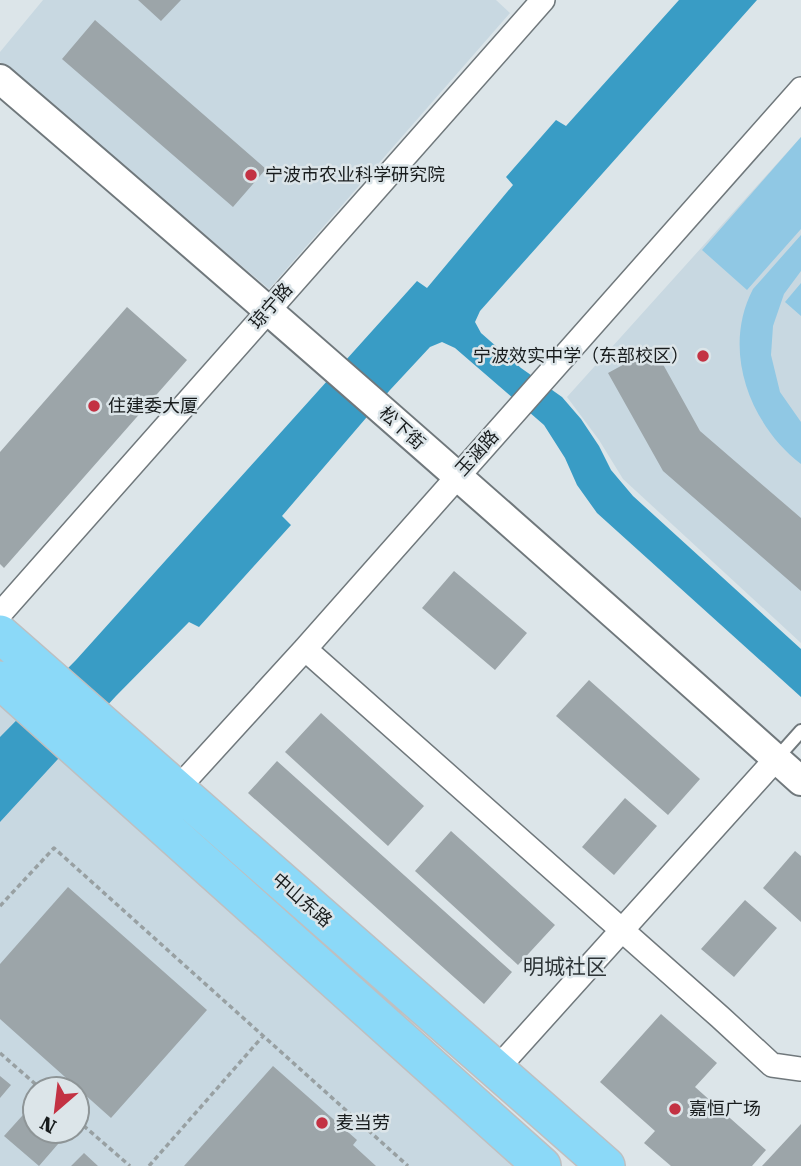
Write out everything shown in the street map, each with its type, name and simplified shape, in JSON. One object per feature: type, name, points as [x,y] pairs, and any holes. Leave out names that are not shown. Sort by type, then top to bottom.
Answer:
[{"type":"main road","name":"中山东路","points":[[0,634],[606,1166]]},
{"type":"main road","points":[[0,680],[542,1166]]},
{"type":"street","name":"琼宁路","points":[[0,614],[540,1]]},
{"type":"street","name":"松下街","points":[[0,79],[269,309],[801,780]]},
{"type":"street","name":"玉涵路","points":[[152,818],[801,89]]},
{"type":"street","points":[[304,649],[772,1065],[801,1069]]},
{"type":"street","points":[[496,1070],[776,759]]},
{"type":"lane","points":[[776,759],[801,731]]},
{"type":"path","points":[[0,906],[54,848],[408,1166]]},
{"type":"path","points":[[149,1166],[263,1036]]},
{"type":"path","points":[[0,1054],[25,1075]]},
{"type":"path","points":[[91,1132],[130,1166]]},
{"type":"shaded area","name":"宁波市农业科学研究院","points":[[43,0],[496,0],[510,13],[269,289],[0,62],[0,52]]},
{"type":"shaded area","points":[[679,0],[757,0],[480,311],[475,322],[481,333],[521,368],[562,397],[581,419],[611,470],[633,496],[801,649],[801,697],[597,513],[577,485],[565,458],[544,425],[455,348],[442,342],[430,347],[390,390],[282,516],[291,525],[199,627],[189,622],[116,696],[0,822],[0,737],[76,660],[417,281],[427,288],[513,185],[506,177],[556,120],[566,126]]},
{"type":"shaded area","name":"宁波效实中学（东部校区）","points":[[801,137],[801,643],[623,479],[599,440],[567,397]]},
{"type":"shaded area","points":[[801,137],[801,229],[747,290],[702,250]]},
{"type":"shaded area","points":[[801,235],[801,271],[784,294],[773,326],[771,355],[780,392],[801,422],[801,464],[767,429],[755,408],[746,385],[740,337],[744,312],[753,289]]},
{"type":"shaded area","points":[[801,283],[801,316],[785,302]]},
{"type":"shaded area","points":[[0,680],[542,1166],[0,1166]]},
{"type":"building","points":[[138,0],[181,0],[161,21]]},
{"type":"building","points":[[95,20],[266,169],[233,207],[62,59]]},
{"type":"building","name":"住建委大厦","points":[[127,307],[187,360],[4,568],[0,564],[0,452]]},
{"type":"building","points":[[654,348],[700,431],[801,518],[801,591],[663,471],[608,373]]},
{"type":"building","points":[[454,571],[527,633],[495,670],[422,608]]},
{"type":"building","points":[[589,680],[700,779],[668,815],[556,716]]},
{"type":"building","points":[[321,713],[424,806],[388,846],[285,752]]},
{"type":"building","points":[[277,761],[512,972],[484,1004],[248,793]]},
{"type":"building","points":[[625,798],[657,826],[614,875],[582,847]]},
{"type":"building","points":[[451,831],[555,925],[518,965],[415,871]]},
{"type":"building","points":[[795,851],[801,856],[801,922],[763,888]]},
{"type":"building","points":[[68,887],[207,1010],[111,1118],[91,1100],[91,1075],[63,1075],[0,1019],[0,964]]},
{"type":"building","points":[[745,900],[777,928],[734,977],[701,949]]},
{"type":"building","name":"嘉恒广场","points":[[661,1014],[717,1063],[695,1087],[766,1150],[752,1166],[671,1166],[644,1143],[655,1131],[600,1082]]},
{"type":"building","points":[[273,1066],[357,1140],[353,1145],[376,1166],[184,1166]]},
{"type":"building","points":[[0,1076],[11,1085],[0,1098]]},
{"type":"building","points":[[21,1117],[21,1145],[57,1145],[39,1166],[4,1136]]},
{"type":"building","points":[[801,1124],[801,1166],[762,1166]]},
{"type":"building","points":[[84,1153],[98,1166],[71,1166]]},
{"type":"place","name":"宁波市农业科学研究院","points":[[251,175]]},
{"type":"place","name":"宁波效实中学（东部校区）","points":[[703,356]]},
{"type":"place","name":"住建委大厦","points":[[94,406]]},
{"type":"place","name":"嘉恒广场","points":[[675,1109]]},
{"type":"place","name":"麦当劳","points":[[322,1123]]},
{"type":"district","name":"明城社区","points":[[565,967]]}]
